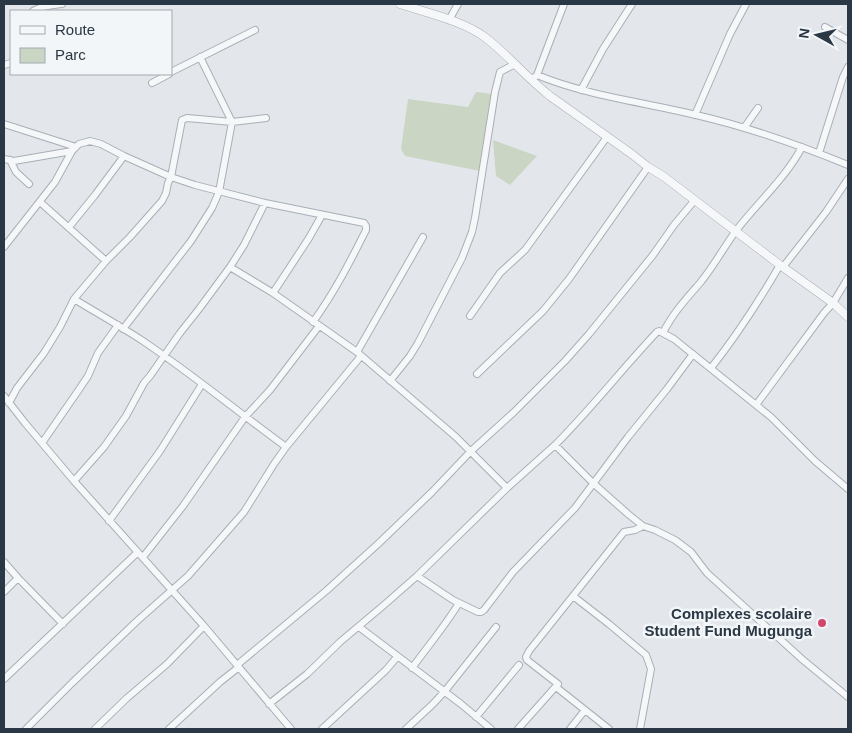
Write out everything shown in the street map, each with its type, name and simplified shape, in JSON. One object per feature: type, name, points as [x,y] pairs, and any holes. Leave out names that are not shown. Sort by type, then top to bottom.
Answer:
[{"type":"street","points":[[34,10],[62,4]]},
{"type":"street","points":[[400,4],[471,29],[486,38],[515,64],[534,77],[581,90],[695,115],[744,128],[819,153],[848,165]]},
{"type":"street","points":[[449,20],[458,4]]},
{"type":"street","points":[[564,4],[534,77],[537,86],[663,176],[833,303],[848,317]]},
{"type":"street","points":[[581,90],[603,49],[632,4]]},
{"type":"street","points":[[695,115],[730,34],[746,4]]},
{"type":"street","points":[[825,27],[848,40]]},
{"type":"street","points":[[172,72],[255,30]]},
{"type":"street","points":[[42,442],[88,376],[98,353],[191,241],[220,192],[232,122],[200,57]]},
{"type":"street","points":[[390,381],[418,343],[462,258],[472,232],[494,92],[500,72],[515,64]]},
{"type":"street","points":[[819,153],[843,77],[848,67]]},
{"type":"street","points":[[152,82],[166,75]]},
{"type":"street","points":[[744,128],[758,108]]},
{"type":"street","points":[[9,403],[60,328],[74,299],[106,261],[162,201],[172,177],[182,120],[187,118],[232,122],[266,118]]},
{"type":"street","points":[[4,124],[74,149]]},
{"type":"street","points":[[470,316],[500,273],[525,250],[607,137]]},
{"type":"street","points":[[4,247],[55,182],[74,149],[79,144],[90,141],[101,144],[172,177],[195,185],[265,203],[364,223],[366,226],[366,230],[348,266],[316,324],[270,390],[245,417],[183,506],[143,558]]},
{"type":"street","points":[[663,333],[682,304],[720,257],[736,232],[794,161],[802,147]]},
{"type":"street","points":[[7,159],[14,161],[74,149]]},
{"type":"street","points":[[69,227],[124,156]]},
{"type":"street","points":[[7,159],[16,172],[29,184]]},
{"type":"street","points":[[477,374],[543,310],[569,279],[648,167]]},
{"type":"street","points":[[711,368],[736,336],[782,266],[826,212],[848,179]]},
{"type":"street","points":[[169,729],[238,666],[326,591],[432,492],[471,451],[514,412],[565,361],[653,255],[694,201]]},
{"type":"street","points":[[40,202],[106,261]]},
{"type":"street","points":[[74,481],[104,447],[126,416],[144,383],[230,267],[244,245],[265,203]]},
{"type":"street","points":[[273,293],[322,215]]},
{"type":"street","points":[[26,729],[72,682],[188,576],[244,512],[286,448],[359,354],[423,237]]},
{"type":"street","points":[[230,267],[273,293],[359,354],[431,414],[507,488]]},
{"type":"street","points":[[756,405],[833,303],[848,278]]},
{"type":"street","points":[[74,299],[164,356],[286,448]]},
{"type":"street","points":[[269,704],[307,674],[340,642],[417,576],[462,530],[555,445],[658,331],[668,335],[711,368],[771,417],[815,460],[847,485]]},
{"type":"street","points":[[417,576],[459,603],[478,612],[484,610],[513,572],[575,508],[693,354]]},
{"type":"street","points":[[109,521],[160,451],[202,384]]},
{"type":"street","points":[[4,396],[74,481],[204,626],[291,729]]},
{"type":"street","points":[[555,445],[593,484],[643,526],[656,530],[675,540],[691,552],[707,573],[803,660],[848,697]]},
{"type":"street","points":[[518,729],[558,684],[527,660],[526,656],[624,532],[643,526]]},
{"type":"street","points":[[4,679],[138,552]]},
{"type":"street","points":[[4,562],[63,624]]},
{"type":"street","points":[[4,592],[18,578]]},
{"type":"street","points":[[573,596],[646,655],[650,670],[640,729]]},
{"type":"street","points":[[412,668],[448,622],[459,603]]},
{"type":"street","points":[[95,729],[127,698],[167,664],[204,626]]},
{"type":"street","points":[[358,627],[445,691],[490,729]]},
{"type":"street","points":[[406,729],[445,691],[496,627]]},
{"type":"street","points":[[322,729],[386,670],[397,656]]},
{"type":"street","points":[[476,717],[519,665]]},
{"type":"street","points":[[556,687],[609,729]]},
{"type":"street","points":[[570,729],[585,710]]},
{"type":"street","points":[[478,729],[484,723]]},
{"type":"green space","points":[[476,92],[492,94],[480,171],[405,156],[401,149],[408,99],[468,107]]},
{"type":"green space","points":[[493,140],[537,156],[510,185],[496,176]]},
{"type":"place","name":"Complexes scolaire Student Fund Mugunga","points":[[822,623]]}]
